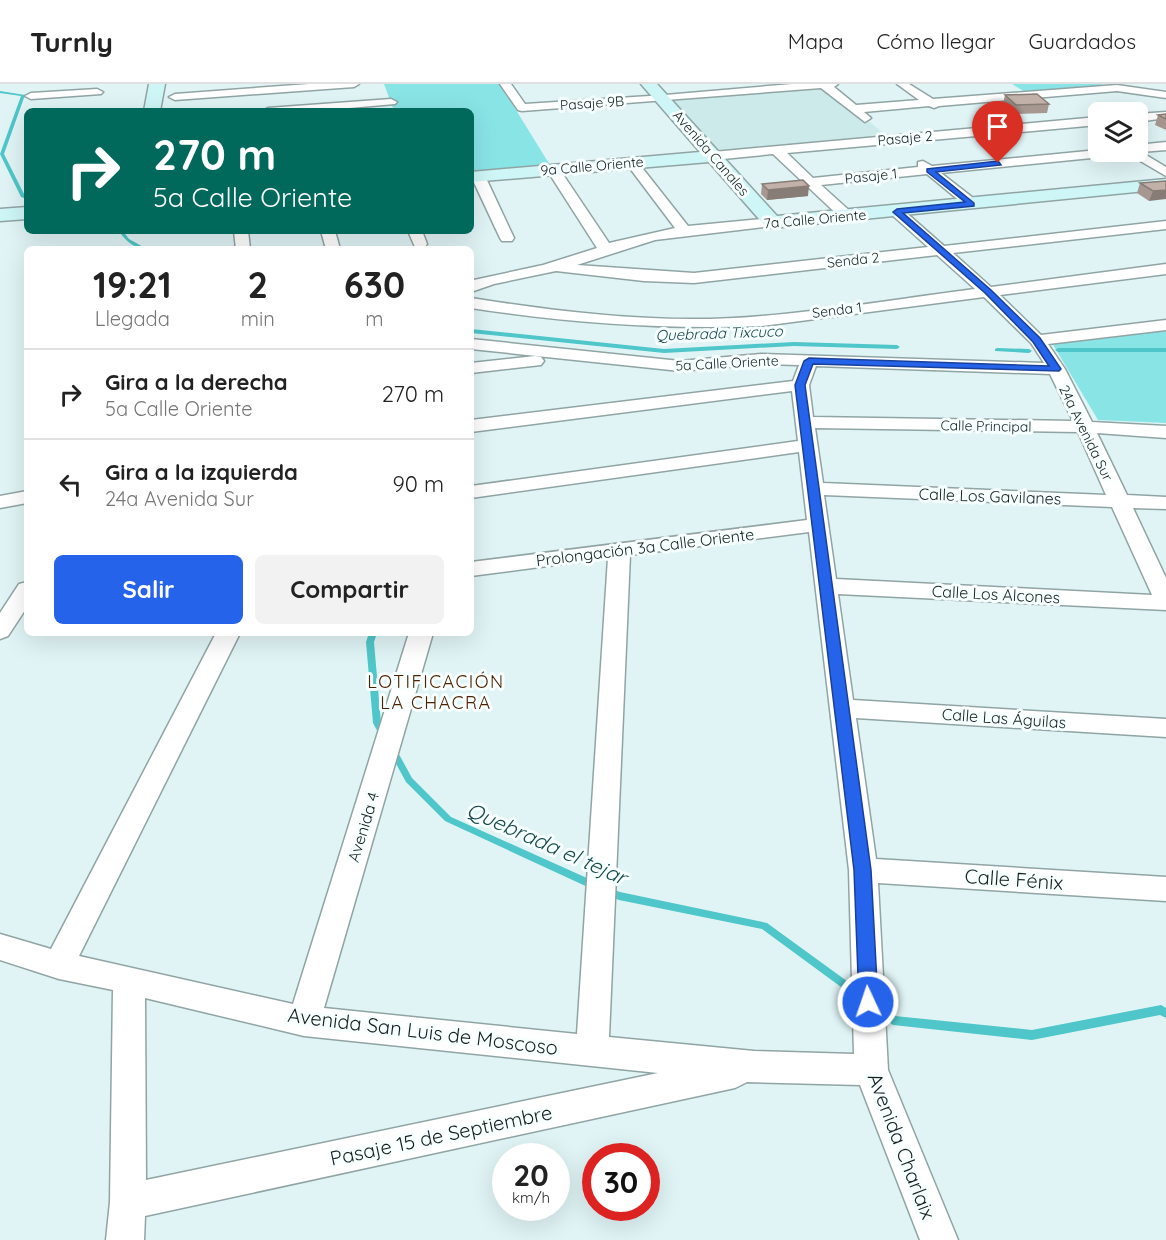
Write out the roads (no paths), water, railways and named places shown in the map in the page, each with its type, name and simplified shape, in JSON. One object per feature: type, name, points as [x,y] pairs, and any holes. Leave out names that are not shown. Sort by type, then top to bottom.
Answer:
[{"type":"street","points":[[68,84],[29,92],[97,93]]},
{"type":"street","points":[[153,108],[157,84]]},
{"type":"street","points":[[175,97],[252,88],[354,84]]},
{"type":"street","name":"Avenida Canales","points":[[649,84],[666,97],[713,156],[772,222]]},
{"type":"street","points":[[826,84],[972,204]]},
{"type":"street","name":"Pasaje 9B","points":[[506,85],[522,108],[773,86],[826,84]]},
{"type":"street","points":[[902,84],[973,132]]},
{"type":"street","points":[[506,85],[519,85]]},
{"type":"street","points":[[854,109],[1114,86],[1166,95]]},
{"type":"street","points":[[1035,94],[1088,126]]},
{"type":"street","points":[[309,108],[391,102]]},
{"type":"street","points":[[1148,117],[1166,115]]},
{"type":"street","name":"Pasaje 2","points":[[713,156],[1088,122]]},
{"type":"street","points":[[1148,148],[1166,146]]},
{"type":"street","points":[[776,150],[847,216]]},
{"type":"street","name":"Pasaje 1","points":[[810,182],[1088,154]]},
{"type":"street","name":"9a Calle Oriente","points":[[475,176],[713,156]]},
{"type":"street","points":[[1148,162],[1166,172]]},
{"type":"street","points":[[632,163],[685,231]]},
{"type":"street","points":[[554,170],[606,250]]},
{"type":"street","points":[[475,176],[507,238]]},
{"type":"street","name":"7a Calle Oriente","points":[[474,286],[484,280],[524,275],[557,267],[640,239],[685,231],[1166,184]]},
{"type":"street","name":"24a Avenida Sur","points":[[897,212],[988,292],[1037,340],[1056,369],[1085,427],[1166,602]]},
{"type":"street","points":[[0,215],[24,213]]},
{"type":"street","name":"Senda 2","points":[[557,267],[644,276],[694,278],[1166,225]]},
{"type":"street","name":"Senda 1","points":[[474,304],[524,312],[710,325],[762,321],[1166,269]]},
{"type":"street","points":[[1037,340],[1166,325]]},
{"type":"street","name":"5a Calle Oriente","points":[[474,344],[680,366],[761,359],[1056,369]]},
{"type":"street","points":[[474,368],[577,356]]},
{"type":"street","name":"Avenida Charlaix","points":[[809,361],[800,385],[863,870],[872,1070],[939,1240]]},
{"type":"street","points":[[474,426],[800,385]]},
{"type":"street","name":"Calle Principal","points":[[474,491],[807,433],[1085,427],[1166,432]]},
{"type":"street","name":"Calle Los Gavilanes","points":[[814,489],[1166,504]]},
{"type":"street","points":[[0,502],[24,498]]},
{"type":"street","name":"Prolongación 3a Calle Oriente","points":[[474,569],[818,525]]},
{"type":"street","points":[[592,1050],[603,889],[619,550]]},
{"type":"street","name":"Calle Los Alcones","points":[[826,586],[1166,602]]},
{"type":"street","points":[[8,623],[24,594]]},
{"type":"street","points":[[59,965],[226,636]]},
{"type":"street","name":"Avenida 4","points":[[304,1021],[420,636]]},
{"type":"street","name":"Calle Las Águilas","points":[[842,708],[1166,728]]},
{"type":"street","name":"Calle Fénix","points":[[863,870],[1166,889]]},
{"type":"street","name":"Avenida San Luis de Moscoso","points":[[0,946],[59,965],[304,1021],[754,1067],[872,1070]]},
{"type":"street","points":[[125,1240],[128,1202],[129,980]]},
{"type":"street","name":"Pasaje 15 de Septiembre","points":[[128,1202],[754,1067]]},
{"type":"waterway","name":"Quebrada Tixcuco","points":[[0,92],[23,95],[2,154],[24,197]]},
{"type":"waterway","name":"Quebrada Tixcuco","points":[[123,234],[127,240],[139,246]]},
{"type":"waterway","name":"Quebrada Tixcuco","points":[[474,331],[664,351],[794,344],[897,347]]},
{"type":"waterway","name":"Quebrada Tixcuco","points":[[997,350],[1029,351]]},
{"type":"waterway","name":"Quebrada Tixcuco","points":[[1058,350],[1166,350]]},
{"type":"waterway","name":"Quebrada el tejar","points":[[372,636],[370,642],[377,723],[383,734]]},
{"type":"waterway","name":"Quebrada el tejar","points":[[392,749],[409,780],[448,819],[595,886]]},
{"type":"waterway","name":"Quebrada el tejar","points":[[606,891],[619,896],[764,926],[859,995]]},
{"type":"waterway","name":"Quebrada el tejar","points":[[878,1009],[893,1020],[1032,1035],[1161,1010],[1166,1013]]},
{"type":"district","name":"LOTIFICACIÓN LA CHACRA","points":[[436,691]]}]
